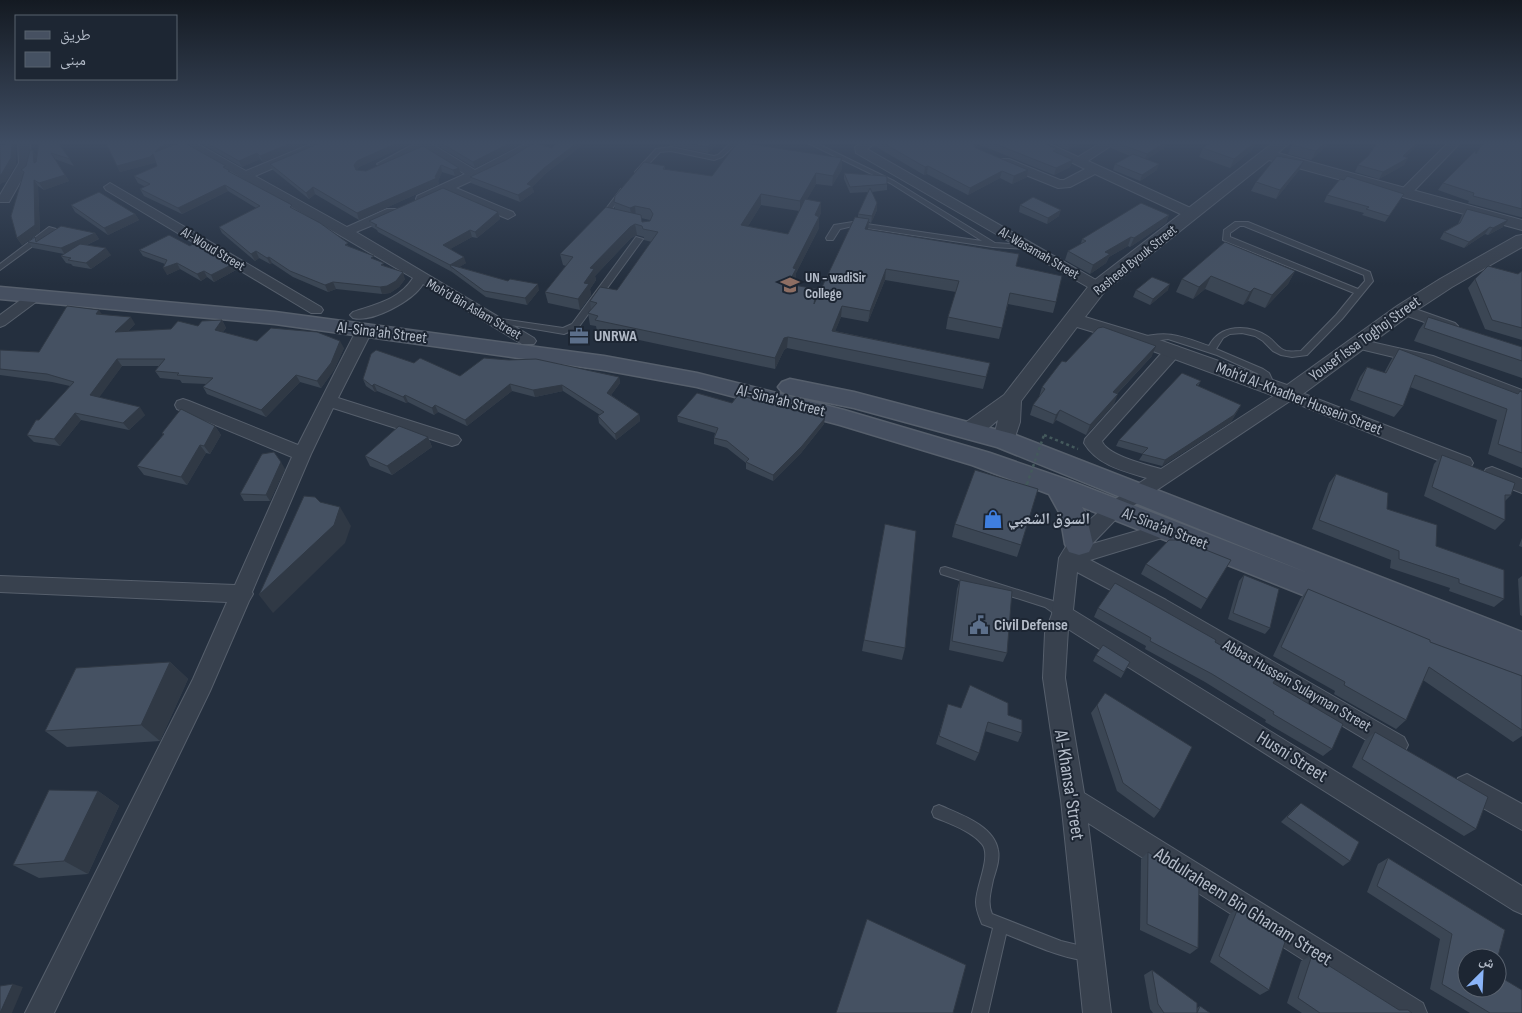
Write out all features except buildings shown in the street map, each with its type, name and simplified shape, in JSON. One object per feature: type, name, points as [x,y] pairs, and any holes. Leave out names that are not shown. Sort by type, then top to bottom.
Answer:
[{"type":"main road","name":"Al-Sina'ah Street","points":[[0,278],[316,310],[361,323],[604,362],[697,380],[844,418],[981,459],[1168,529],[1522,669]]},
{"type":"main road","name":"Al-Sina'ah Street","points":[[0,292],[275,318],[361,323],[528,341],[625,354],[693,366],[854,400],[1004,440],[1522,645]]},
{"type":"main road","points":[[1059,487],[1073,514],[1074,551]]},
{"type":"street","points":[[4,199],[9,190]]},
{"type":"street","name":"Al-Woud Street","points":[[115,190],[316,310]]},
{"type":"street","name":"Moh’d Bin Aslam Street","points":[[274,190],[528,341]]},
{"type":"street","points":[[346,232],[441,190]]},
{"type":"street","points":[[451,190],[508,215]]},
{"type":"street","name":"Al-Wasamah Street","points":[[930,190],[1098,287]]},
{"type":"street","points":[[1141,190],[1192,214]]},
{"type":"street","name":"Rasheed Byouk Street","points":[[970,430],[1011,400],[1098,287],[1222,190]]},
{"type":"street","points":[[1400,190],[1522,225]]},
{"type":"street","name":"Yousef Issa Toghoj Street","points":[[1114,509],[1289,394],[1404,310],[1446,283],[1522,240]]},
{"type":"street","name":"Moh’d Bin Aslam Street","points":[[361,323],[406,297],[415,289],[420,278]]},
{"type":"street","points":[[0,322],[35,296]]},
{"type":"street","points":[[1404,310],[1467,332]]},
{"type":"street","name":"Moh’d Al-Khadher Hussein Street","points":[[1072,319],[1141,340],[1270,386],[1522,486]]},
{"type":"street","points":[[39,1013],[202,684],[302,454],[329,401],[361,323]]},
{"type":"street","points":[[1358,344],[1427,360],[1522,396]]},
{"type":"street","points":[[1164,477],[1113,459],[1099,452],[1093,443],[1094,439],[1173,351]]},
{"type":"street","points":[[1004,440],[1009,422],[1011,400]]},
{"type":"street","points":[[329,401],[452,440]]},
{"type":"street","points":[[183,405],[302,454]]},
{"type":"street","points":[[1074,551],[1114,509]]},
{"type":"street","points":[[1074,551],[1168,529]]},
{"type":"street","name":"Al-Khansa' Street","points":[[1074,551],[1062,614],[1056,633],[1054,678],[1073,800],[1092,955],[1097,1013]]},
{"type":"street","name":"Abbas Hussein Sulayman Street","points":[[1074,551],[1159,606],[1410,752]]},
{"type":"street","points":[[0,584],[242,594]]},
{"type":"street","name":"Husni Street","points":[[1062,614],[1522,901]]},
{"type":"street","points":[[1453,778],[1522,818]]},
{"type":"street","name":"Abdulraheem Bin Ghanam Street","points":[[1073,800],[1413,1013]]},
{"type":"lane","points":[[619,218],[609,215],[608,210],[623,190]]},
{"type":"lane","points":[[905,190],[993,245]]},
{"type":"lane","points":[[830,238],[837,227],[853,224],[993,245],[1028,247]]},
{"type":"lane","points":[[1211,351],[1214,342],[1222,334],[1236,329],[1257,334],[1285,354],[1304,353],[1340,318],[1369,280],[1367,274],[1245,224],[1235,225],[1227,232],[1226,238],[1359,292]]},
{"type":"lane","points":[[0,268],[52,229]]},
{"type":"lane","points":[[493,320],[564,331],[576,326],[639,239]]},
{"type":"lane","points":[[1141,340],[1168,336],[1211,351],[1258,370],[1266,375],[1270,386]]},
{"type":"lane","points":[[945,570],[1050,604],[1062,614]]},
{"type":"lane","points":[[939,812],[971,828],[988,841],[991,847],[992,855],[983,893],[982,908],[988,919],[1062,948],[1092,955]]},
{"type":"lane","points":[[980,1013],[1001,925]]},
{"type":"path","points":[[1024,488],[1044,435],[1081,450]]},
{"type":"place","name":"UN - wadiSir College","points":[[790,285]]},
{"type":"place","name":"UNRWA","points":[[579,336]]},
{"type":"place","name":"السوق الشعبي","points":[[993,519]]},
{"type":"place","name":"Civil Defense","points":[[979,625]]}]
